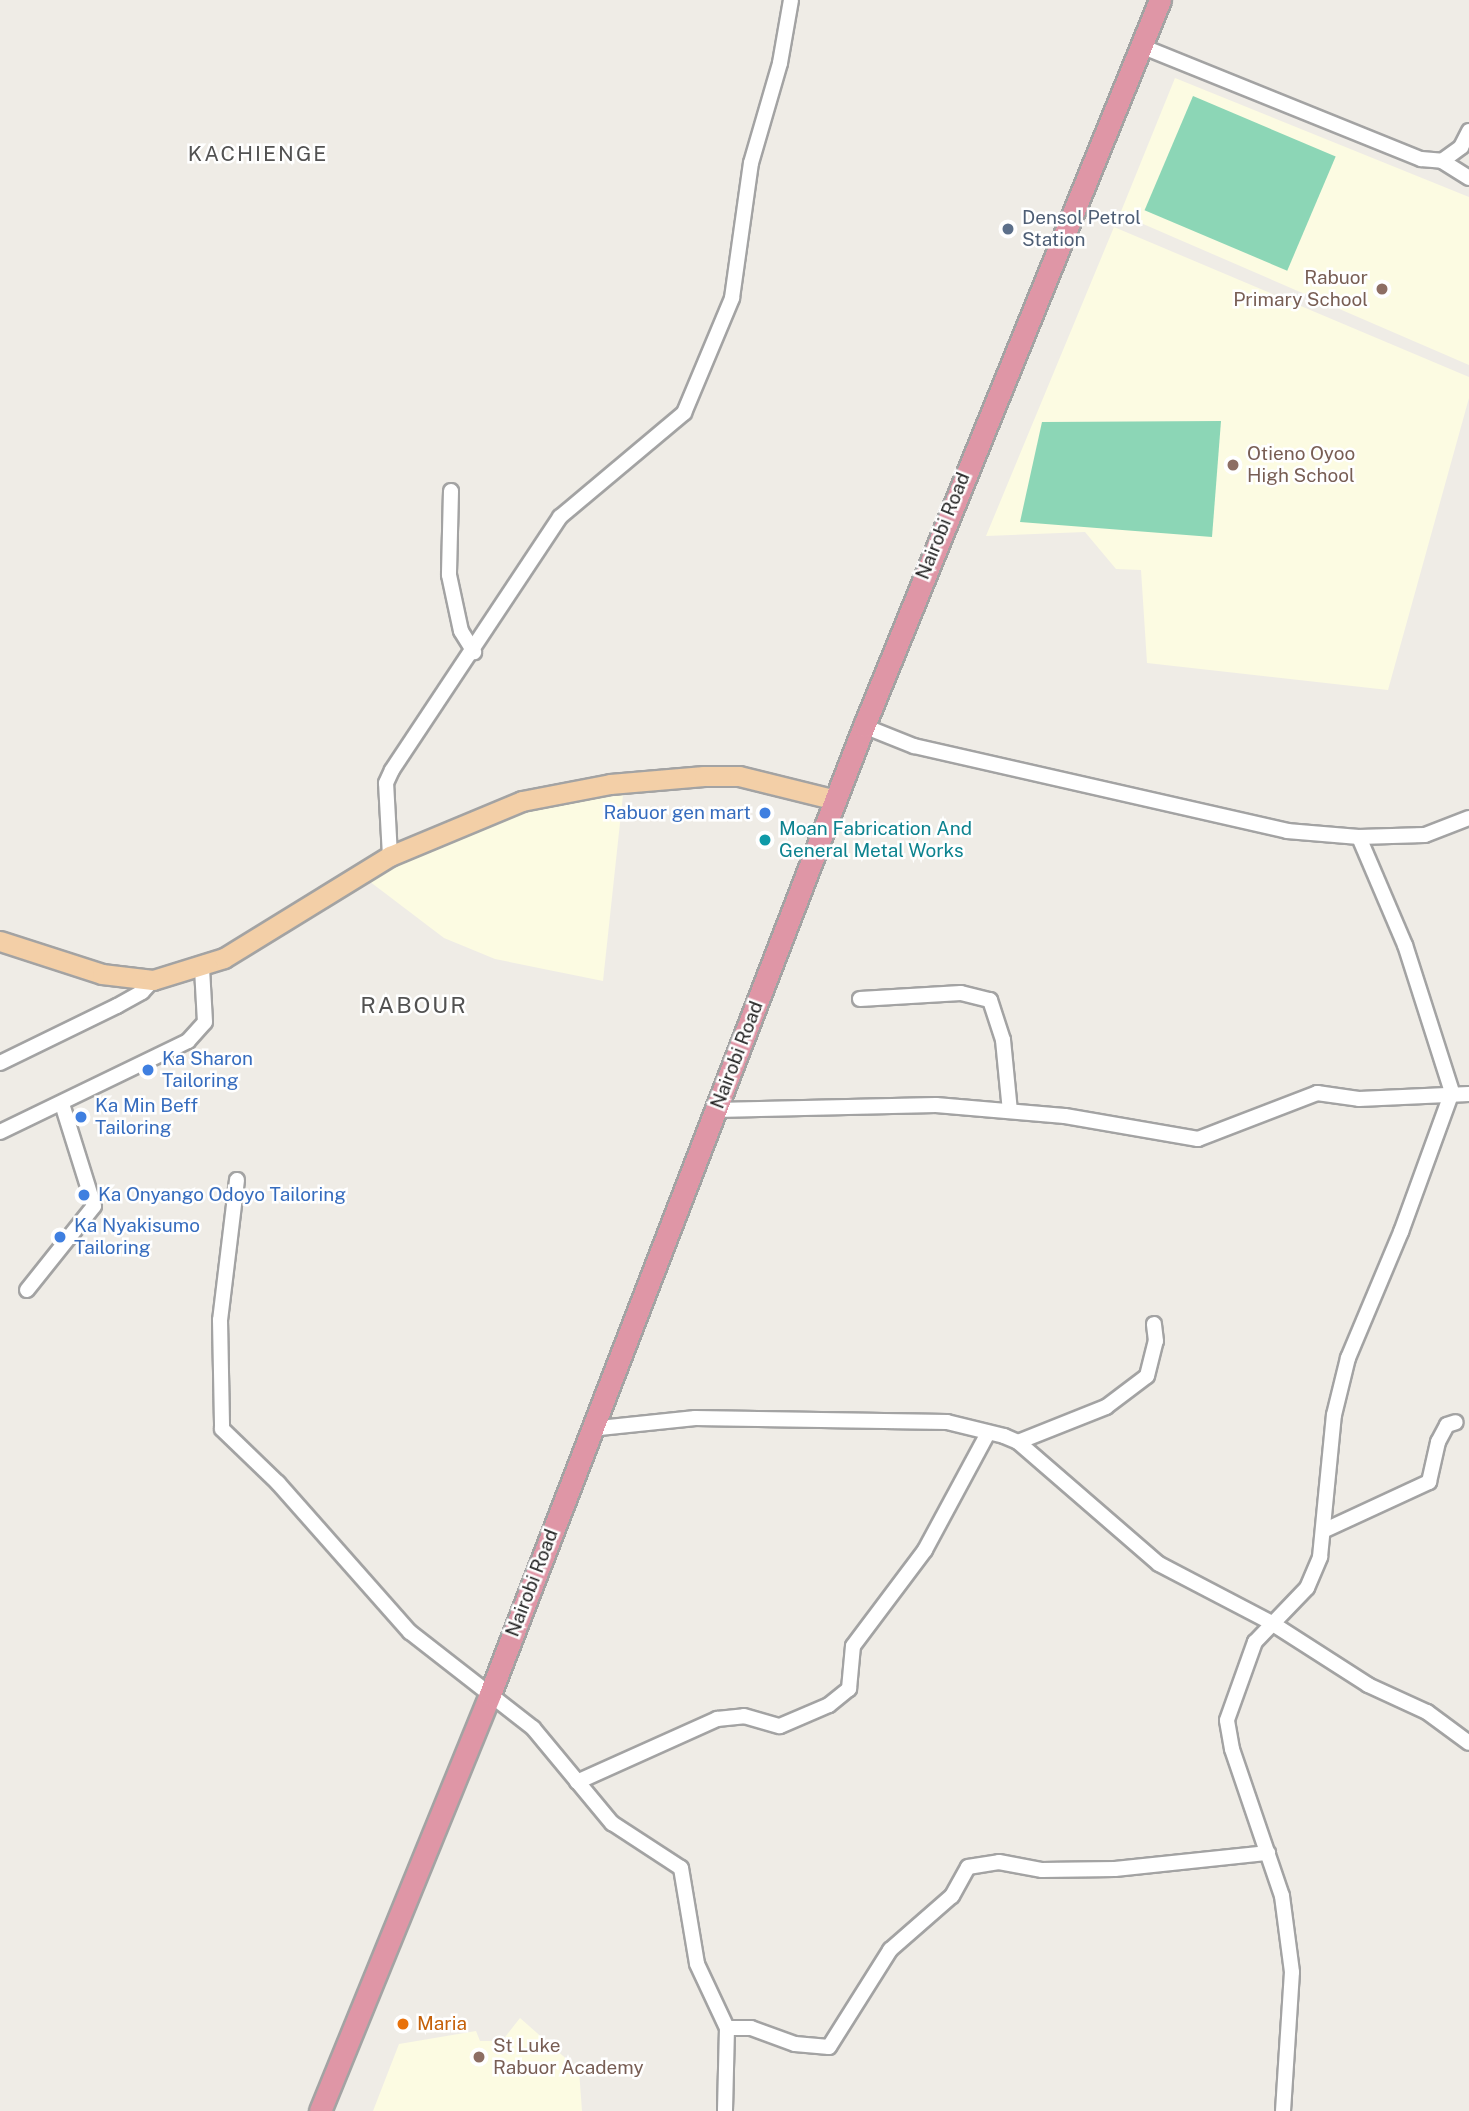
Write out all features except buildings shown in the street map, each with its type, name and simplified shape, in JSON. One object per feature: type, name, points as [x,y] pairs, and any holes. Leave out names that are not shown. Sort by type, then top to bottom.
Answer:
[{"type":"highway","name":"Nairobi Road","points":[[320,2111],[490,1694],[590,1429],[864,726],[1160,0]]},
{"type":"main road","points":[[0,941],[102,974],[153,980],[202,968],[390,856],[522,801],[610,785],[739,776],[836,800]]},
{"type":"street","points":[[390,856],[386,783],[560,517],[684,413],[732,298],[751,163],[780,63],[792,0]]},
{"type":"street","points":[[1141,46],[1421,159],[1442,161],[1469,178]]},
{"type":"street","points":[[1442,161],[1461,147],[1469,131]]},
{"type":"street","points":[[451,491],[449,575],[461,631],[474,652]]},
{"type":"street","points":[[864,726],[914,746],[1287,831],[1359,837],[1425,835],[1469,818]]},
{"type":"street","points":[[1283,2111],[1292,1972],[1282,1896],[1232,1749],[1227,1720],[1255,1642],[1270,1622],[1307,1588],[1320,1558],[1334,1415],[1348,1358],[1401,1232],[1452,1092],[1405,945],[1359,837]]},
{"type":"street","points":[[0,1132],[188,1041],[205,1022],[202,968]]},
{"type":"street","points":[[0,1063],[117,1006],[142,992],[153,980]]},
{"type":"street","points":[[860,999],[961,993],[990,1000],[1003,1040],[1010,1111]]},
{"type":"street","points":[[716,1110],[936,1105],[1010,1111],[1198,1139],[1317,1093],[1406,1098],[1452,1092],[1469,1094]]},
{"type":"street","points":[[27,1290],[94,1206],[62,1104]]},
{"type":"street","points":[[237,1180],[220,1320],[222,1429],[278,1483],[410,1632],[533,1728],[612,1823],[681,1868],[697,1964],[727,2028],[725,2111]]},
{"type":"street","points":[[1018,1442],[1116,1402],[1147,1376],[1156,1341],[1154,1324]]},
{"type":"street","points":[[590,1429],[695,1418],[947,1422],[1018,1442],[1159,1564],[1270,1622],[1368,1685],[1427,1712],[1469,1743]]},
{"type":"street","points":[[1324,1531],[1429,1482],[1438,1442],[1447,1425],[1456,1422]]},
{"type":"street","points":[[577,1782],[717,1719],[744,1716],[780,1727],[830,1705],[849,1689],[853,1646],[925,1550],[988,1433]]},
{"type":"street","points":[[727,2028],[751,2028],[794,2044],[829,2047],[890,1950],[952,1896],[968,1867],[999,1862],[1042,1870],[1115,1869],[1268,1853]]},
{"type":"shaded area","name":"Rabuor Primary School","points":[[1175,78],[1469,197],[1469,365],[1120,214]]},
{"type":"shaded area","name":"Otieno Oyoo High School","points":[[1114,227],[1469,377],[1469,398],[1388,690],[1147,663],[1141,570],[1116,569],[1085,532],[986,536]]},
{"type":"shaded area","points":[[623,795],[603,981],[495,959],[444,938],[369,881],[425,850],[515,811]]},
{"type":"shaded area","name":"St Luke Rabuor Academy","points":[[520,2018],[579,2070],[582,2111],[373,2111],[399,2044],[476,2031],[480,2041],[502,2041]]},
{"type":"green space","points":[[1193,96],[1336,157],[1287,271],[1145,210]]},
{"type":"green space","points":[[1221,421],[1212,537],[1020,522],[1042,422]]},
{"type":"place","name":"Densol Petrol Station","points":[[1008,229]]},
{"type":"place","name":"Rabuor Primary School","points":[[1382,289]]},
{"type":"place","name":"Otieno Oyoo High School","points":[[1233,465]]},
{"type":"place","name":"Rabuor gen mart","points":[[765,813]]},
{"type":"place","name":"Moan Fabrication And General Metal Works","points":[[765,840]]},
{"type":"place","name":"Ka Sharon Tailoring","points":[[148,1070]]},
{"type":"place","name":"Ka Min Beff Tailoring","points":[[81,1117]]},
{"type":"place","name":"Ka Onyango Odoyo Tailoring","points":[[84,1195]]},
{"type":"place","name":"Ka Nyakisumo Tailoring","points":[[60,1237]]},
{"type":"place","name":"Maria","points":[[403,2024]]},
{"type":"place","name":"St Luke Rabuor Academy","points":[[479,2057]]},
{"type":"district","name":"KACHIENGE","points":[[258,154]]},
{"type":"district","name":"RABOUR","points":[[414,1005]]}]
